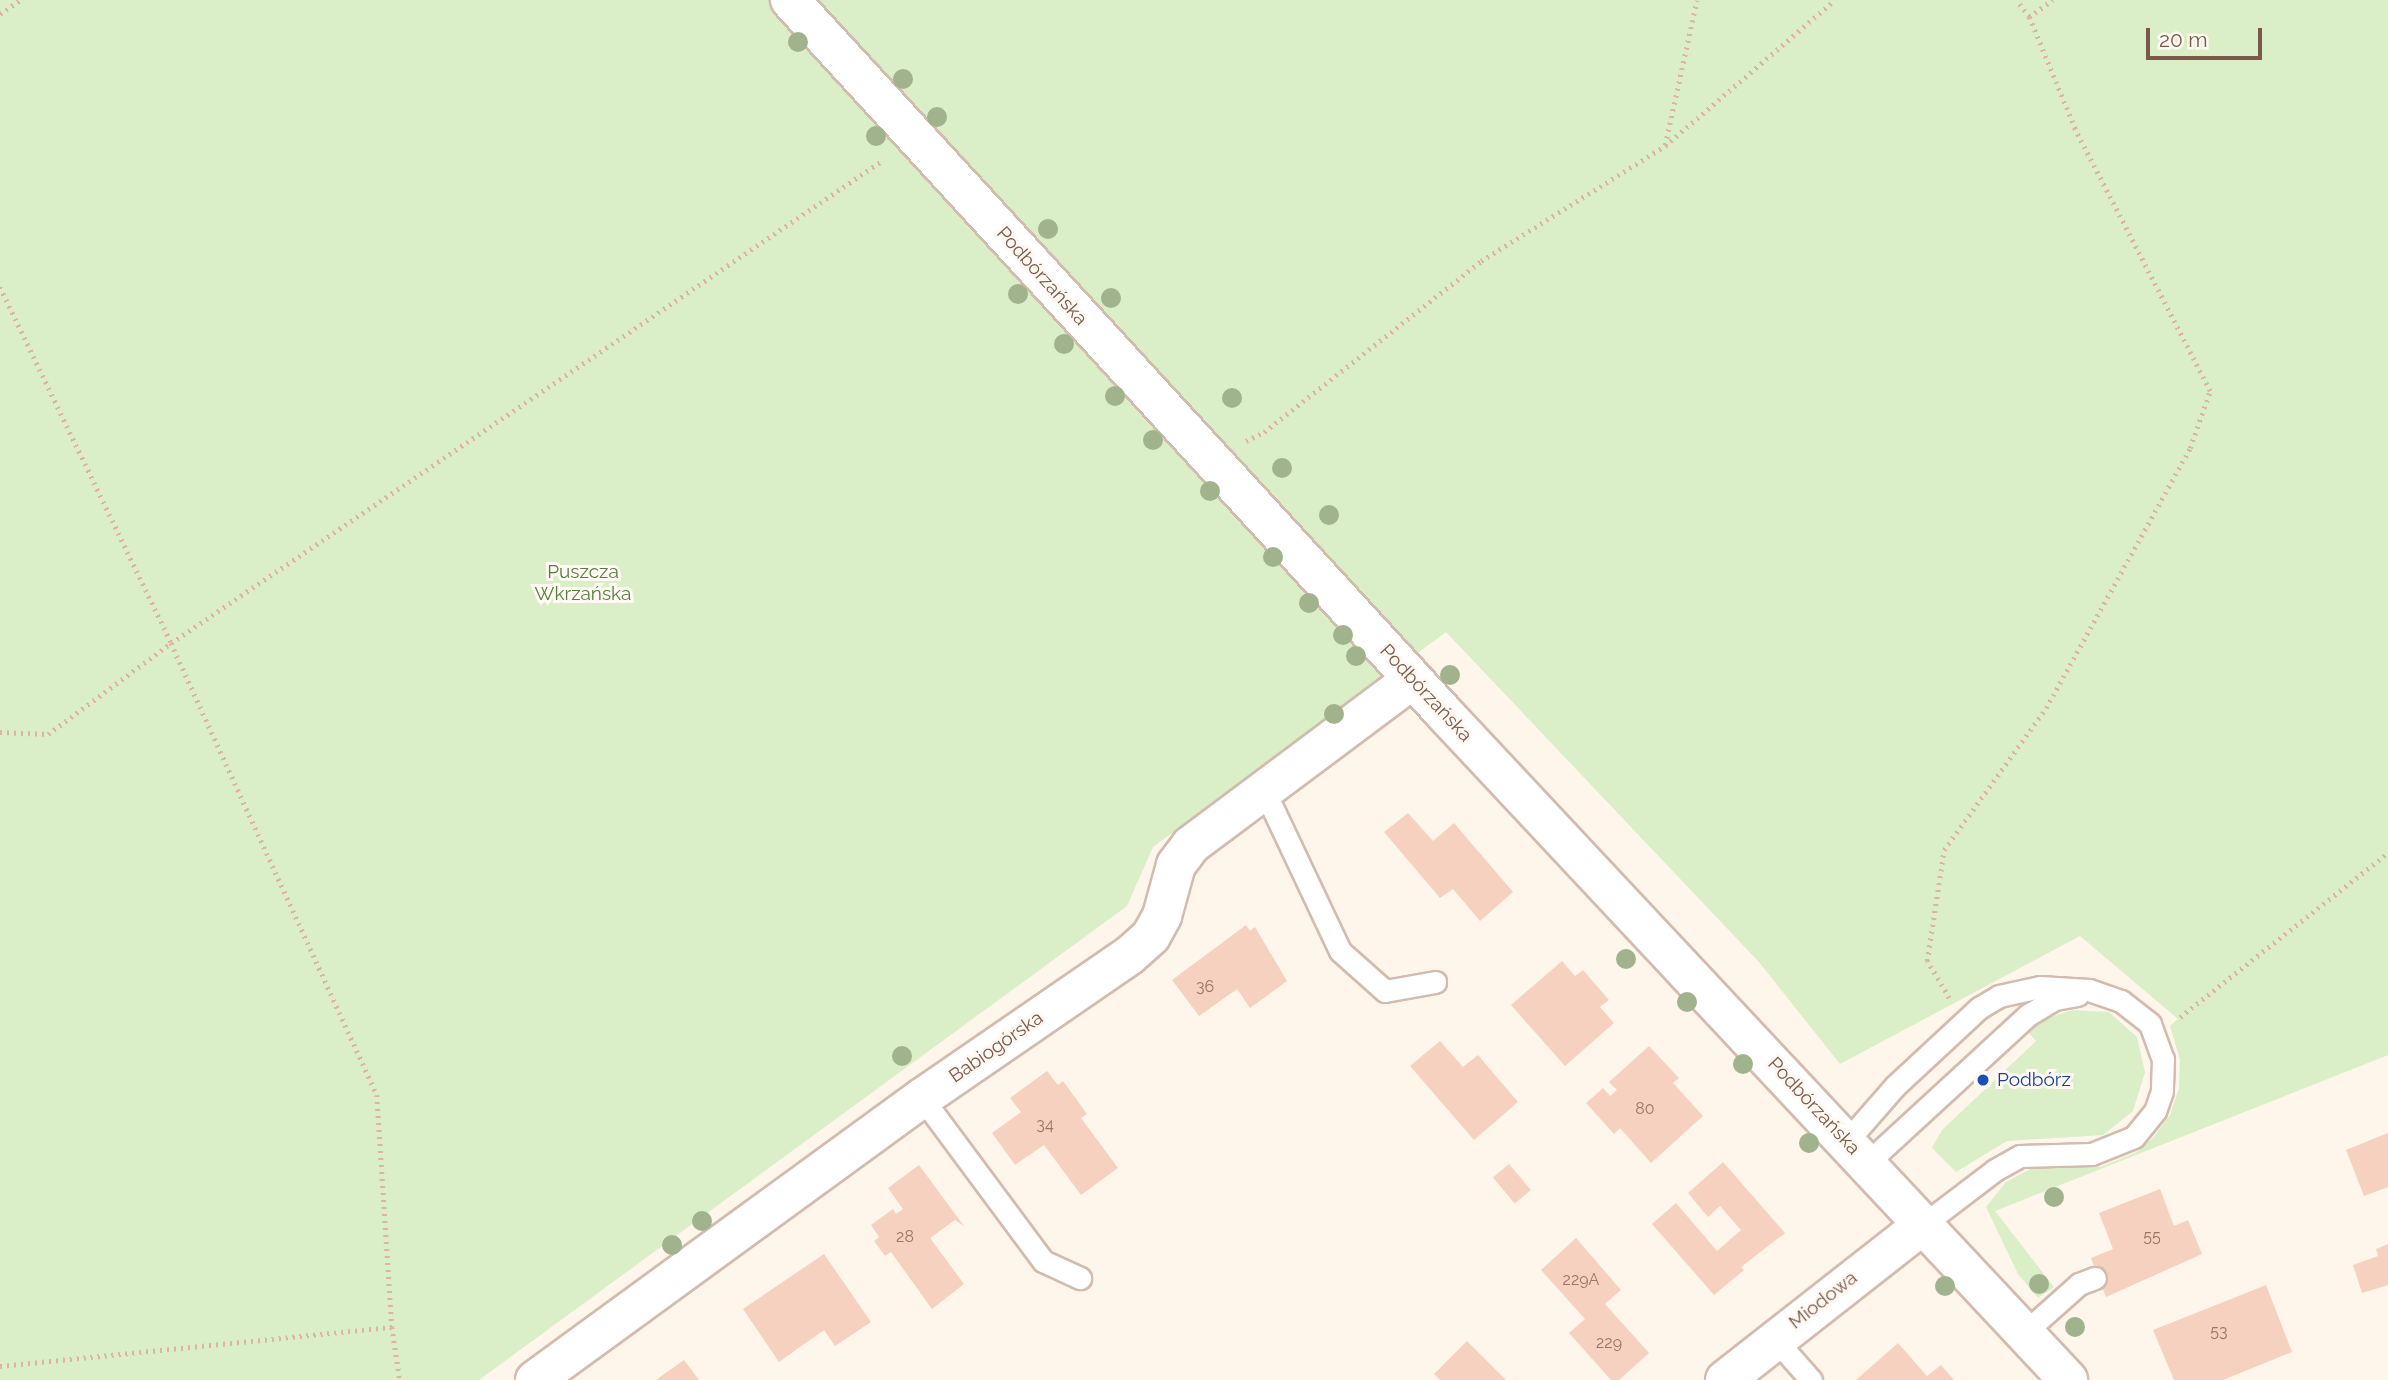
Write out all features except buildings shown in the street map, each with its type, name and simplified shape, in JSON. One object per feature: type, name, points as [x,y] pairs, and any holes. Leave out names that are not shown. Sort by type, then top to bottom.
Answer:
[{"type":"street","name":"Podbórzańska","points":[[790,0],[1210,460],[2068,1380]]},
{"type":"street","name":"Babiogórska","points":[[535,1380],[922,1098],[1130,955],[1151,936],[1162,916],[1176,865],[1191,845],[1413,679]]},
{"type":"street","name":"Miodowa","points":[[1725,1380],[1774,1338],[1924,1224]]},
{"type":"lane","points":[[1264,790],[1340,951],[1385,991],[1435,982]]},
{"type":"lane","points":[[1857,1152],[1895,1086],[1989,1001],[2019,990],[2052,987],[2101,993],[2132,1008],[2156,1035],[2164,1069],[2162,1091],[2155,1111],[2134,1137],[2092,1154],[2020,1156],[1995,1170],[1924,1224]]},
{"type":"lane","points":[[1857,1152],[2036,1008],[2055,999],[2101,993]]},
{"type":"lane","points":[[922,1098],[1043,1261],[1080,1278]]},
{"type":"lane","points":[[2024,1333],[2079,1284],[2095,1278]]},
{"type":"lane","points":[[1774,1338],[1811,1380]]},
{"type":"path","points":[[0,14],[20,0]]},
{"type":"path","points":[[1665,146],[1697,0]]},
{"type":"path","points":[[1210,460],[1264,432],[1481,261],[1665,146],[1835,0]]},
{"type":"path","points":[[1963,1023],[1927,961],[1944,850],[2046,708],[2190,448],[2210,391],[2075,129],[2029,18],[2016,0]]},
{"type":"path","points":[[2029,18],[2052,0]]},
{"type":"path","points":[[0,732],[48,734],[171,643],[916,137]]},
{"type":"path","points":[[0,288],[171,643],[377,1095],[392,1328],[400,1380]]},
{"type":"path","points":[[2156,1035],[2317,913],[2388,853]]},
{"type":"path","points":[[0,1366],[392,1328]]},
{"type":"green space","name":"Puszcza Wkrzańska","points":[[0,0],[2388,0],[2388,1055],[1995,1211],[2054,1287],[2038,1298],[2018,1274],[1986,1207],[2006,1182],[2032,1168],[2101,1167],[2137,1152],[2152,1139],[2170,1115],[2179,1088],[2180,1060],[2170,1026],[2178,1019],[2080,936],[1840,1064],[1759,962],[1446,632],[1153,847],[1127,906],[479,1380],[0,1380]]},
{"type":"green space","points":[[2072,1010],[2109,1012],[2137,1037],[2145,1072],[2133,1111],[2103,1135],[2007,1141],[1956,1172],[1932,1148],[1942,1130],[2036,1041],[2028,1032],[2045,1019]]},
{"type":"place","name":"Podbórz","points":[[1983,1080]]}]
